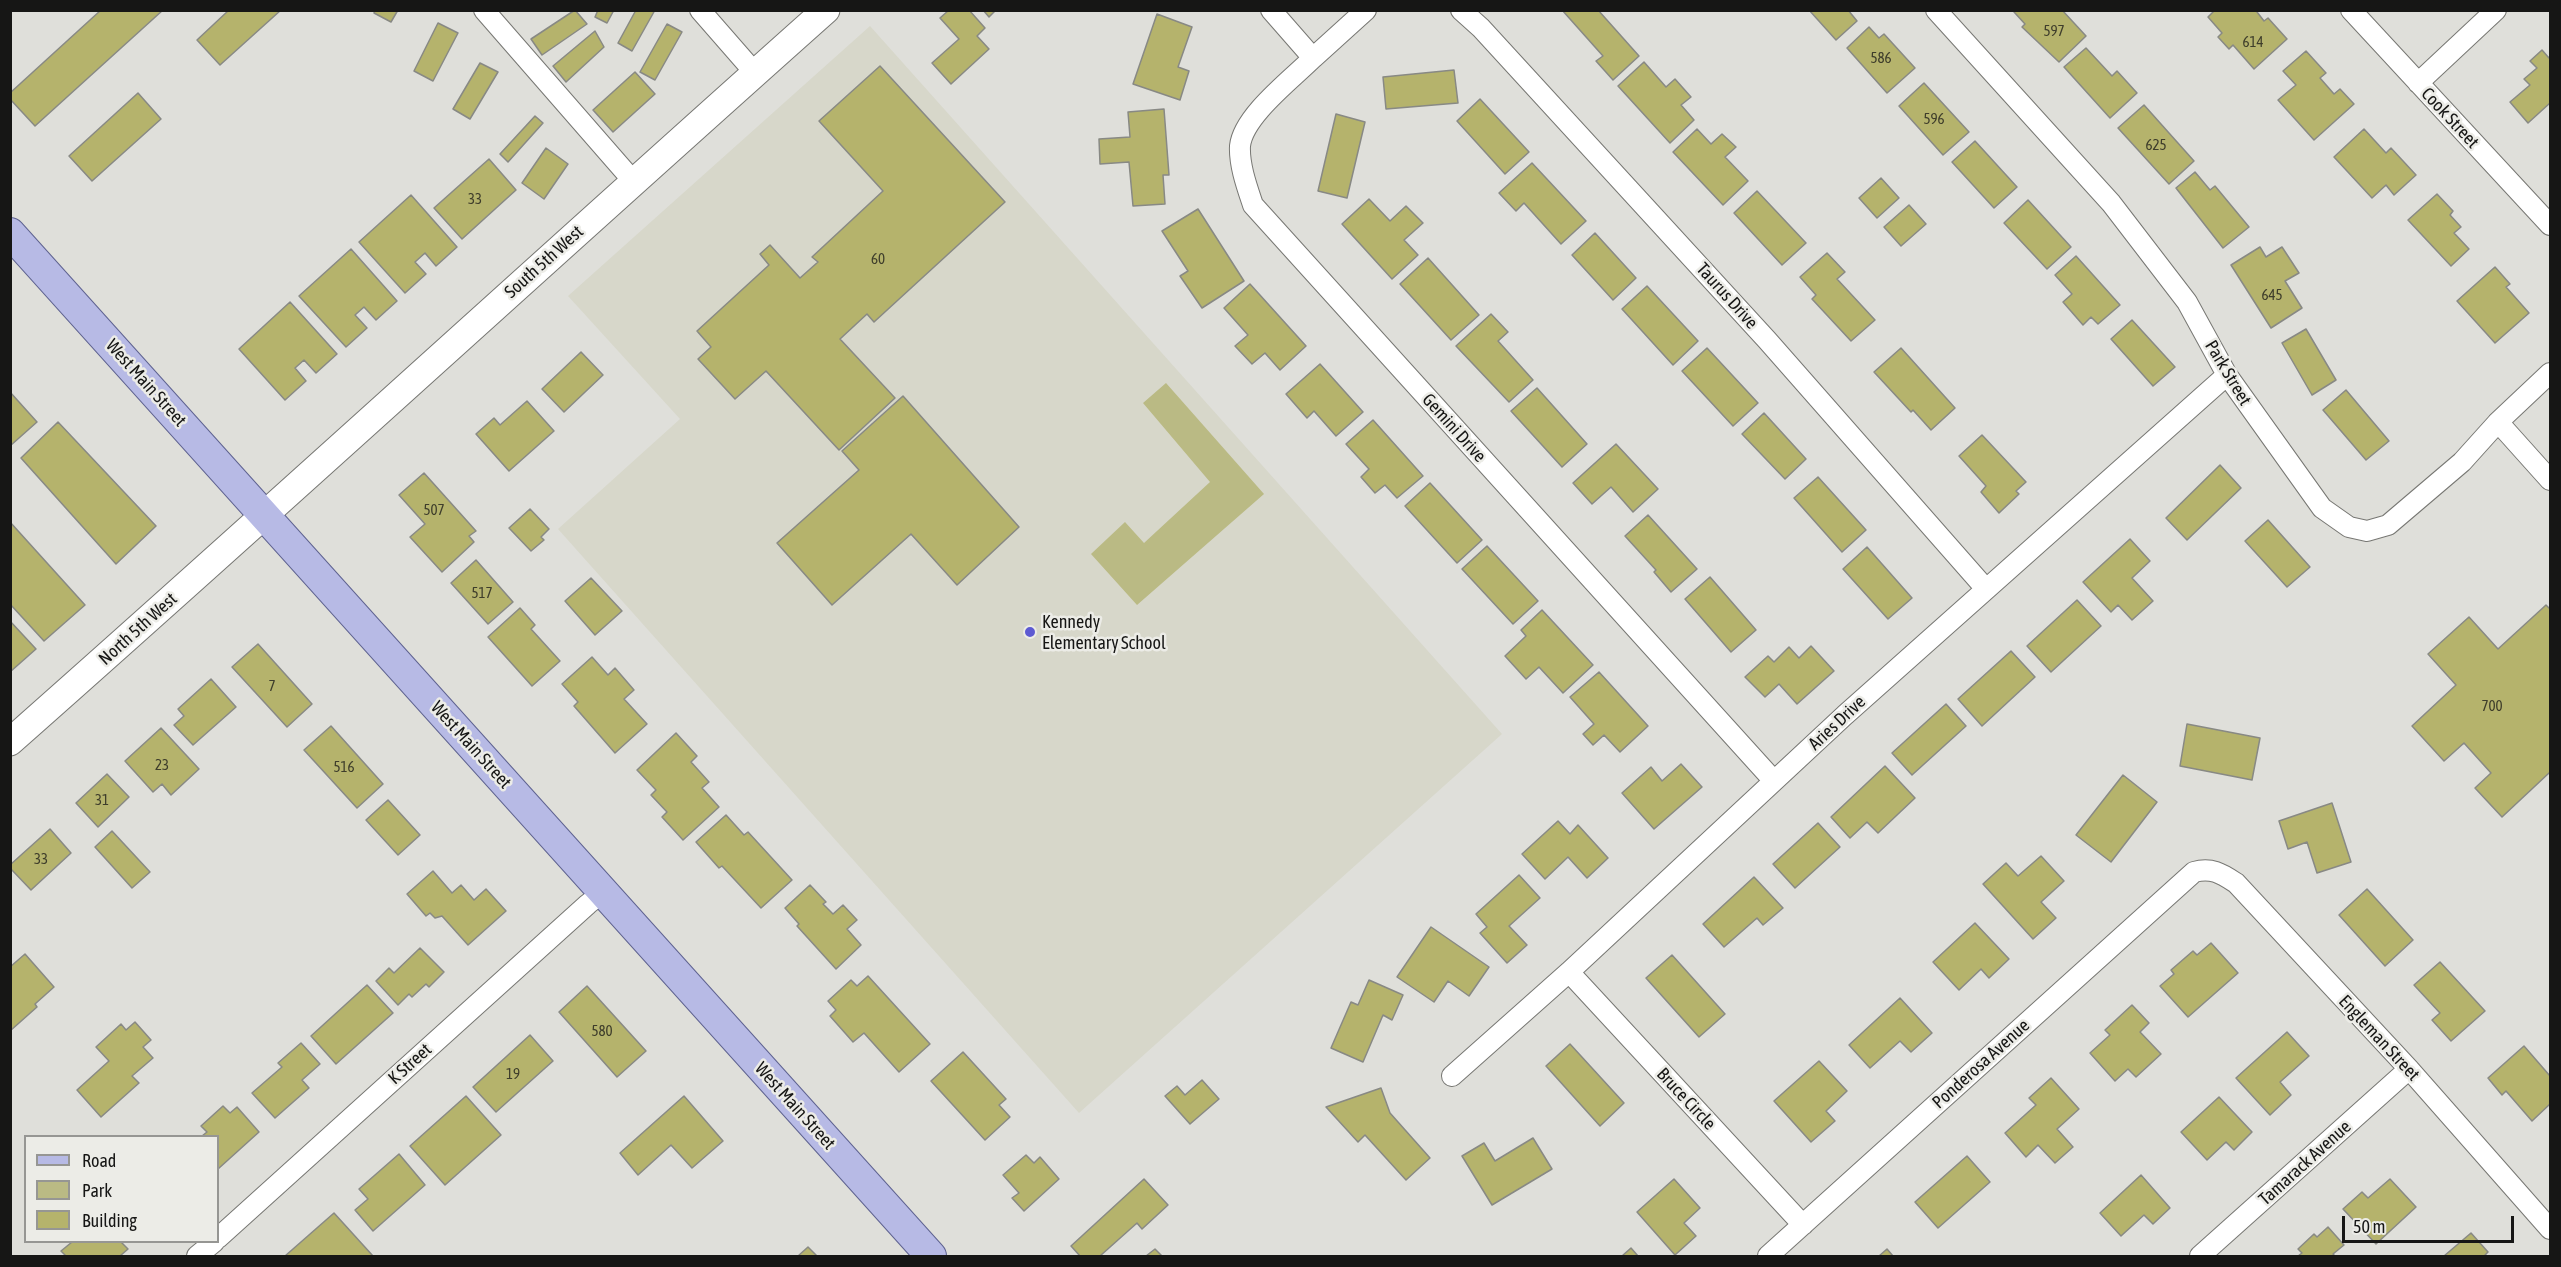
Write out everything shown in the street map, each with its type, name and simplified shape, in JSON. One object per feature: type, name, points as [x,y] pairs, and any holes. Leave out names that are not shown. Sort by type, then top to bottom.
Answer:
[{"type":"main road","name":"West Main Street","points":[[10,233],[931,1257]]},
{"type":"street","points":[[484,10],[634,183]]},
{"type":"street","points":[[700,10],[755,73]]},
{"type":"street","name":"South 5th West","points":[[265,516],[559,247],[634,183],[826,10]]},
{"type":"street","points":[[1271,10],[1313,58],[1366,10]]},
{"type":"street","name":"Taurus Drive","points":[[1461,10],[1481,28],[1767,340],[1986,589]]},
{"type":"street","name":"Park Street","points":[[1936,10],[2110,203],[2187,302],[2227,375],[2322,508],[2349,527],[2367,531],[2388,525],[2462,462],[2498,422],[2550,373]]},
{"type":"street","name":"Cook Street","points":[[2351,10],[2550,225]]},
{"type":"street","points":[[2418,83],[2496,10]]},
{"type":"street","name":"Gemini Drive","points":[[1313,58],[1250,120],[1243,134],[1240,154],[1253,205],[1774,781]]},
{"type":"street","name":"Aries Drive","points":[[1452,1076],[1569,972],[1774,781],[1986,589],[2227,375]]},
{"type":"street","points":[[2498,422],[2550,480]]},
{"type":"street","name":"North 5th West","points":[[10,742],[265,516]]},
{"type":"street","name":"Engleman Street","points":[[2194,872],[2205,869],[2221,873],[2236,884],[2409,1069],[2550,1229]]},
{"type":"street","name":"Ponderosa Avenue","points":[[1768,1257],[2194,872]]},
{"type":"street","name":"K Street","points":[[219,1237],[580,910],[603,892]]},
{"type":"street","name":"Bruce Circle","points":[[1569,972],[1803,1225]]},
{"type":"street","name":"Tamarack Avenue","points":[[2200,1257],[2409,1069]]},
{"type":"street","points":[[197,1257],[213,1243]]},
{"type":"shaded area","name":"Kennedy Elementary School","points":[[870,26],[1502,734],[1079,1113],[558,529],[680,419],[568,296]]},
{"type":"green space","points":[[1166,383],[1264,494],[1137,605],[1091,554],[1125,522],[1144,543],[1210,482],[1143,403]]},
{"type":"building","points":[[101,10],[163,10],[35,126],[10,99],[10,93]]},
{"type":"building","points":[[229,10],[281,10],[220,65],[197,40]]},
{"type":"building","points":[[375,10],[398,10],[391,22],[374,13]]},
{"type":"building","points":[[575,10],[587,24],[542,55],[531,39]]},
{"type":"building","points":[[598,10],[614,10],[607,23],[595,17]]},
{"type":"building","points":[[636,10],[655,10],[632,51],[618,43]]},
{"type":"building","points":[[949,10],[969,10],[985,28],[977,36],[989,49],[951,84],[932,63],[959,39],[940,18]]},
{"type":"building","points":[[983,10],[996,10],[989,17]]},
{"type":"building","points":[[1562,10],[1598,10],[1639,56],[1613,80],[1596,61],[1603,56]]},
{"type":"building","points":[[1809,10],[1848,10],[1857,21],[1836,40]]},
{"type":"building","points":[[2016,10],[2062,10],[2086,36],[2059,62],[2022,27],[2025,24],[2014,12]]},
{"type":"building","points":[[2215,10],[2259,10],[2257,12],[2264,21],[2268,18],[2287,39],[2254,69],[2233,45],[2229,49],[2218,37],[2222,33],[2208,17]]},
{"type":"building","points":[[1157,14],[1192,27],[1178,67],[1189,71],[1180,100],[1133,84]]},
{"type":"building","points":[[438,23],[458,33],[433,81],[414,71]]},
{"type":"building","points":[[667,24],[682,32],[655,80],[640,72]]},
{"type":"building","points":[[1869,27],[1879,38],[1884,34],[1915,68],[1887,93],[1847,48]]},
{"type":"building","points":[[595,31],[604,47],[566,82],[553,66]]},
{"type":"building","points":[[2086,48],[2112,76],[2117,71],[2137,93],[2110,118],[2064,67]]},
{"type":"building","points":[[2542,50],[2549,58],[2550,56],[2550,103],[2528,123],[2510,102],[2530,85],[2524,79],[2537,68],[2530,61]]},
{"type":"building","points":[[2306,51],[2326,73],[2320,78],[2334,94],[2340,89],[2354,104],[2314,140],[2278,100],[2296,85],[2283,71]]},
{"type":"building","points":[[1644,62],[1666,87],[1675,79],[1691,97],[1681,105],[1694,120],[1670,143],[1618,86]]},
{"type":"building","points":[[480,63],[498,72],[470,119],[453,109]]},
{"type":"building","points":[[880,66],[1005,202],[874,322],[867,314],[840,339],[895,398],[839,450],[766,371],[735,399],[698,359],[711,347],[697,331],[769,265],[760,254],[770,245],[800,278],[818,262],[812,257],[883,191],[819,121]]},
{"type":"building","points":[[1454,70],[1458,103],[1386,109],[1383,77]]},
{"type":"building","points":[[635,72],[655,94],[613,132],[593,110]]},
{"type":"building","points":[[1924,83],[1969,132],[1943,155],[1899,106]]},
{"type":"building","points":[[138,93],[161,119],[92,181],[69,156]]},
{"type":"building","points":[[1480,99],[1529,152],[1505,174],[1457,121]]},
{"type":"building","points":[[2144,105],[2194,161],[2169,184],[2118,128]]},
{"type":"building","points":[[1164,109],[1169,175],[1163,175],[1165,204],[1133,206],[1129,162],[1100,164],[1099,139],[1130,137],[1128,112]]},
{"type":"building","points":[[1336,114],[1365,122],[1347,198],[1318,191]]},
{"type":"building","points":[[535,116],[543,123],[508,162],[500,154]]},
{"type":"building","points":[[1697,129],[1711,144],[1722,134],[1736,147],[1725,157],[1748,181],[1723,205],[1673,152]]},
{"type":"building","points":[[2364,129],[2386,153],[2391,148],[2416,175],[2394,195],[2386,185],[2372,198],[2334,157]]},
{"type":"building","points":[[1975,141],[2017,187],[1994,208],[1952,162]]},
{"type":"building","points":[[546,148],[568,164],[544,199],[522,183]]},
{"type":"building","points":[[489,159],[516,190],[462,239],[434,208]]},
{"type":"building","points":[[1532,163],[1586,221],[1561,244],[1524,203],[1516,211],[1499,193]]},
{"type":"building","points":[[2195,172],[2210,190],[2215,186],[2249,227],[2223,248],[2176,188]]},
{"type":"building","points":[[1881,178],[1899,198],[1877,218],[1859,198]]},
{"type":"building","points":[[1757,191],[1806,243],[1782,265],[1734,213]]},
{"type":"building","points":[[2437,194],[2453,211],[2450,215],[2461,227],[2454,233],[2469,249],[2451,266],[2408,220]]},
{"type":"building","points":[[411,195],[457,247],[436,266],[425,253],[415,262],[426,274],[405,293],[359,242]]},
{"type":"building","points":[[1369,199],[1390,221],[1406,206],[1423,223],[1404,240],[1418,255],[1392,279],[1342,224]]},
{"type":"building","points":[[2028,200],[2071,247],[2047,269],[2004,223]]},
{"type":"building","points":[[1909,205],[1926,224],[1901,246],[1884,227]]},
{"type":"building","points":[[1198,209],[1244,281],[1202,308],[1180,276],[1188,271],[1162,231]]},
{"type":"building","points":[[1595,233],[1636,278],[1613,300],[1572,255]]},
{"type":"building","points":[[2260,247],[2266,257],[2282,247],[2299,273],[2285,281],[2302,308],[2271,328],[2231,265]]},
{"type":"building","points":[[351,249],[397,301],[376,320],[364,307],[355,315],[367,328],[346,347],[299,296]]},
{"type":"building","points":[[1827,253],[1845,272],[1837,279],[1875,320],[1851,341],[1812,299],[1816,295],[1800,277]]},
{"type":"building","points":[[2076,256],[2120,305],[2098,324],[2091,317],[2083,325],[2063,302],[2072,294],[2055,275]]},
{"type":"building","points":[[1428,258],[1479,315],[1451,340],[1400,284]]},
{"type":"building","points":[[2495,267],[2510,284],[2506,287],[2529,313],[2495,343],[2457,301]]},
{"type":"building","points":[[1250,284],[1306,346],[1280,370],[1265,353],[1252,364],[1235,346],[1248,335],[1224,308]]},
{"type":"building","points":[[1647,286],[1698,341],[1673,365],[1622,309]]},
{"type":"building","points":[[290,302],[337,354],[316,373],[304,360],[295,368],[306,381],[285,400],[239,349]]},
{"type":"building","points":[[1491,314],[1508,332],[1498,341],[1533,380],[1509,402],[1456,346]]},
{"type":"building","points":[[2132,320],[2175,367],[2153,386],[2111,339]]},
{"type":"building","points":[[2306,329],[2336,380],[2312,395],[2282,343]]},
{"type":"building","points":[[1707,348],[1758,403],[1733,426],[1682,371]]},
{"type":"building","points":[[1901,348],[1955,408],[1931,430],[1874,372]]},
{"type":"building","points":[[581,352],[603,375],[564,412],[542,389]]},
{"type":"building","points":[[1320,364],[1363,412],[1336,436],[1314,411],[1307,418],[1286,394]]},
{"type":"building","points":[[1537,388],[1587,444],[1562,467],[1511,411]]},
{"type":"building","points":[[2346,390],[2389,441],[2366,460],[2323,410]]},
{"type":"building","points":[[10,392],[37,422],[10,446]]},
{"type":"building","points":[[903,396],[1019,527],[957,585],[911,534],[832,605],[777,543],[859,470],[842,451]]},
{"type":"building","points":[[527,401],[554,431],[509,471],[476,434],[494,418],[500,425]]},
{"type":"building","points":[[1764,413],[1806,459],[1785,479],[1742,434]]},
{"type":"building","points":[[1373,420],[1423,476],[1397,498],[1385,485],[1375,493],[1361,477],[1369,469],[1346,444]]},
{"type":"building","points":[[58,422],[156,526],[116,564],[21,458]]},
{"type":"building","points":[[1982,435],[2026,482],[2016,491],[2019,494],[1999,513],[1981,492],[1986,486],[1959,456]]},
{"type":"building","points":[[1616,444],[1658,489],[1633,512],[1611,487],[1592,504],[1573,483]]},
{"type":"building","points":[[2220,465],[2241,488],[2187,540],[2166,518]]},
{"type":"building","points":[[424,473],[476,531],[469,536],[474,542],[442,572],[410,537],[425,524],[399,495]]},
{"type":"building","points":[[1818,477],[1866,530],[1842,552],[1794,498]]},
{"type":"building","points":[[1430,483],[1482,540],[1457,563],[1405,506]]},
{"type":"building","points":[[530,509],[549,529],[541,537],[544,540],[531,551],[509,528]]},
{"type":"building","points":[[1648,515],[1697,569],[1671,592],[1654,572],[1656,570],[1625,536]]},
{"type":"building","points":[[2268,520],[2310,567],[2287,587],[2245,541]]},
{"type":"building","points":[[10,522],[85,605],[44,641],[10,604]]},
{"type":"building","points":[[2130,539],[2150,561],[2132,578],[2153,601],[2132,620],[2118,605],[2111,612],[2083,582]]},
{"type":"building","points":[[1487,546],[1538,601],[1513,624],[1462,569]]},
{"type":"building","points":[[1867,547],[1912,598],[1888,619],[1843,569]]},
{"type":"building","points":[[476,560],[513,602],[488,624],[451,583]]},
{"type":"building","points":[[1710,577],[1756,630],[1731,652],[1685,599]]},
{"type":"building","points":[[591,578],[622,611],[595,635],[565,601]]},
{"type":"building","points":[[2077,600],[2101,626],[2051,672],[2027,646]]},
{"type":"building","points":[[2546,605],[2550,609],[2550,775],[2549,773],[2502,817],[2475,788],[2491,773],[2464,743],[2444,761],[2412,726],[2456,685],[2428,654],[2469,617],[2498,649]]},
{"type":"building","points":[[520,608],[535,625],[531,629],[560,661],[532,686],[488,637]]},
{"type":"building","points":[[1542,610],[1593,665],[1563,693],[1539,667],[1526,679],[1505,656],[1526,636],[1521,630]]},
{"type":"building","points":[[10,621],[36,649],[10,672]]},
{"type":"building","points":[[258,644],[312,704],[287,727],[232,667]]},
{"type":"building","points":[[1811,646],[1834,671],[1797,704],[1779,684],[1765,697],[1745,677],[1768,656],[1774,662],[1789,647],[1799,658]]},
{"type":"building","points":[[2011,651],[2035,677],[1982,726],[1958,699]]},
{"type":"building","points":[[592,657],[608,675],[615,668],[634,690],[624,699],[647,724],[615,753],[574,706],[578,702],[562,684]]},
{"type":"building","points":[[1599,672],[1648,726],[1620,752],[1604,735],[1593,745],[1583,734],[1594,724],[1570,697]]},
{"type":"building","points":[[211,679],[236,707],[193,745],[174,725],[184,716],[178,709]]},
{"type":"building","points":[[1946,704],[1966,726],[1912,775],[1892,753]]},
{"type":"building","points":[[2187,724],[2260,738],[2252,780],[2180,766]]},
{"type":"building","points":[[331,726],[383,784],[357,808],[304,750]]},
{"type":"building","points":[[161,728],[199,769],[171,795],[162,784],[153,792],[125,761]]},
{"type":"building","points":[[676,733],[697,756],[691,762],[709,782],[702,788],[719,807],[683,840],[662,817],[667,812],[651,795],[656,790],[637,770]]},
{"type":"building","points":[[1681,764],[1702,787],[1654,829],[1622,793],[1651,767],[1662,781]]},
{"type":"building","points":[[1885,766],[1915,798],[1878,833],[1867,822],[1850,838],[1831,817]]},
{"type":"building","points":[[107,774],[129,797],[98,827],[76,803]]},
{"type":"building","points":[[2123,775],[2157,802],[2111,862],[2076,835]]},
{"type":"building","points":[[388,800],[420,835],[398,855],[366,820]]},
{"type":"building","points":[[2332,803],[2351,862],[2317,873],[2307,842],[2288,849],[2279,821]]},
{"type":"building","points":[[726,815],[744,835],[748,832],[792,880],[761,908],[722,866],[719,868],[696,842]]},
{"type":"building","points":[[1558,821],[1570,834],[1578,825],[1608,858],[1587,878],[1568,857],[1545,879],[1522,854]]},
{"type":"building","points":[[1818,823],[1840,847],[1795,888],[1773,864]]},
{"type":"building","points":[[50,829],[71,853],[31,890],[10,868],[10,865]]},
{"type":"building","points":[[112,831],[150,872],[132,888],[95,847]]},
{"type":"building","points":[[2041,856],[2064,881],[2041,902],[2056,918],[2033,939],[1983,884],[2006,863],[2018,876]]},
{"type":"building","points":[[433,871],[452,893],[461,885],[474,900],[486,889],[506,911],[468,945],[442,916],[435,918],[430,913],[426,916],[407,894]]},
{"type":"building","points":[[1519,875],[1540,898],[1509,926],[1527,945],[1507,963],[1480,933],[1487,927],[1476,914]]},
{"type":"building","points":[[1754,877],[1783,908],[1763,925],[1757,918],[1724,947],[1703,924]]},
{"type":"building","points":[[810,885],[826,902],[823,904],[833,914],[843,905],[857,920],[847,929],[861,945],[836,969],[797,926],[799,924],[785,908]]},
{"type":"building","points":[[2367,889],[2413,940],[2385,966],[2339,915]]},
{"type":"building","points":[[1975,923],[2009,959],[1989,978],[1981,969],[1959,990],[1933,962]]},
{"type":"building","points":[[1431,927],[1489,967],[1469,996],[1448,981],[1434,1002],[1397,977]]},
{"type":"building","points":[[2211,943],[2238,973],[2188,1017],[2160,986],[2174,974],[2171,970],[2193,951],[2197,955]]},
{"type":"building","points":[[420,948],[444,972],[429,987],[426,984],[412,997],[409,994],[398,1005],[376,981],[389,968],[394,973]]},
{"type":"building","points":[[25,954],[54,987],[35,1004],[37,1007],[10,1031],[10,967]]},
{"type":"building","points":[[1672,955],[1725,1014],[1699,1037],[1646,978]]},
{"type":"building","points":[[2440,962],[2485,1011],[2451,1041],[2432,1020],[2440,1013],[2414,985]]},
{"type":"building","points":[[868,976],[930,1044],[899,1072],[864,1033],[853,1042],[830,1016],[836,1010],[828,1001],[851,980],[857,986]]},
{"type":"building","points":[[1369,980],[1403,995],[1392,1020],[1383,1015],[1363,1062],[1331,1048],[1351,1002],[1358,1005]]},
{"type":"building","points":[[367,985],[393,1013],[336,1064],[311,1036]]},
{"type":"building","points":[[587,986],[646,1051],[617,1077],[559,1012]]},
{"type":"building","points":[[1900,998],[1932,1033],[1911,1052],[1900,1041],[1870,1068],[1849,1045]]},
{"type":"building","points":[[2132,1005],[2149,1023],[2140,1032],[2161,1054],[2136,1077],[2128,1069],[2115,1081],[2090,1053],[2110,1035],[2105,1030]]},
{"type":"building","points":[[135,1022],[151,1040],[143,1047],[153,1058],[132,1076],[139,1083],[101,1117],[77,1090],[109,1061],[96,1047],[121,1024],[126,1030]]},
{"type":"building","points":[[2287,1032],[2309,1056],[2280,1082],[2291,1095],[2270,1115],[2236,1078]]},
{"type":"building","points":[[530,1035],[553,1061],[496,1112],[473,1087]]},
{"type":"building","points":[[301,1043],[320,1064],[302,1080],[309,1088],[275,1118],[252,1093],[282,1067],[278,1063]]},
{"type":"building","points":[[1570,1044],[1624,1103],[1600,1126],[1546,1066]]},
{"type":"building","points":[[2524,1046],[2550,1076],[2550,1104],[2532,1121],[2506,1091],[2502,1095],[2488,1078]]},
{"type":"building","points":[[963,1052],[1006,1099],[999,1105],[1010,1117],[985,1140],[931,1081]]},
{"type":"building","points":[[1819,1061],[1847,1091],[1826,1111],[1835,1121],[1811,1142],[1774,1101]]},
{"type":"building","points":[[2051,1078],[2079,1109],[2057,1129],[2073,1147],[2055,1163],[2038,1145],[2026,1157],[2005,1133],[2036,1105],[2029,1098]]},
{"type":"building","points":[[1202,1080],[1219,1099],[1190,1124],[1165,1096],[1177,1086],[1185,1095]]},
{"type":"building","points":[[1381,1088],[1390,1113],[1430,1158],[1406,1180],[1365,1135],[1358,1142],[1326,1107]]},
{"type":"building","points":[[466,1096],[501,1135],[445,1185],[410,1146]]},
{"type":"building","points":[[684,1096],[723,1141],[692,1168],[671,1145],[638,1175],[620,1153]]},
{"type":"building","points":[[2219,1097],[2252,1132],[2234,1150],[2226,1142],[2207,1160],[2181,1132]]},
{"type":"building","points":[[223,1106],[230,1113],[237,1107],[259,1132],[219,1168],[219,1135],[203,1135],[207,1132],[201,1126]]},
{"type":"building","points":[[1533,1138],[1552,1169],[1492,1205],[1462,1156],[1484,1143],[1495,1161]]},
{"type":"building","points":[[399,1154],[425,1185],[373,1231],[355,1210],[368,1199],[359,1189]]},
{"type":"building","points":[[1026,1155],[1034,1163],[1040,1157],[1059,1179],[1024,1211],[1012,1198],[1019,1193],[1003,1175]]},
{"type":"building","points":[[1967,1156],[1990,1182],[1938,1228],[1915,1202]]},
{"type":"building","points":[[2141,1175],[2170,1208],[2153,1224],[2144,1215],[2121,1236],[2100,1213]]},
{"type":"building","points":[[1144,1179],[1168,1205],[1142,1229],[1137,1223],[1100,1256],[1080,1256],[1071,1246]]},
{"type":"building","points":[[1674,1179],[1700,1208],[1684,1223],[1696,1236],[1675,1255],[1637,1212]]},
{"type":"building","points":[[2390,1179],[2416,1207],[2376,1244],[2343,1209],[2362,1192],[2368,1198]]},
{"type":"building","points":[[334,1213],[373,1256],[285,1256]]},
{"type":"building","points":[[2328,1227],[2344,1245],[2333,1254],[2335,1256],[2298,1256],[2302,1253],[2298,1249],[2314,1234],[2317,1237]]},
{"type":"building","points":[[2471,1233],[2488,1252],[2485,1255],[2487,1256],[2444,1256]]},
{"type":"building","points":[[71,1243],[122,1243],[128,1249],[120,1256],[66,1256],[61,1251]]},
{"type":"building","points":[[808,1247],[817,1256],[798,1256]]},
{"type":"building","points":[[1631,1248],[1638,1256],[1622,1256]]},
{"type":"building","points":[[1155,1249],[1162,1256],[1146,1256]]},
{"type":"building","points":[[1887,1249],[1893,1256],[1879,1256]]},
{"type":"place","name":"Kennedy Elementary School","points":[[1030,632]]}]
